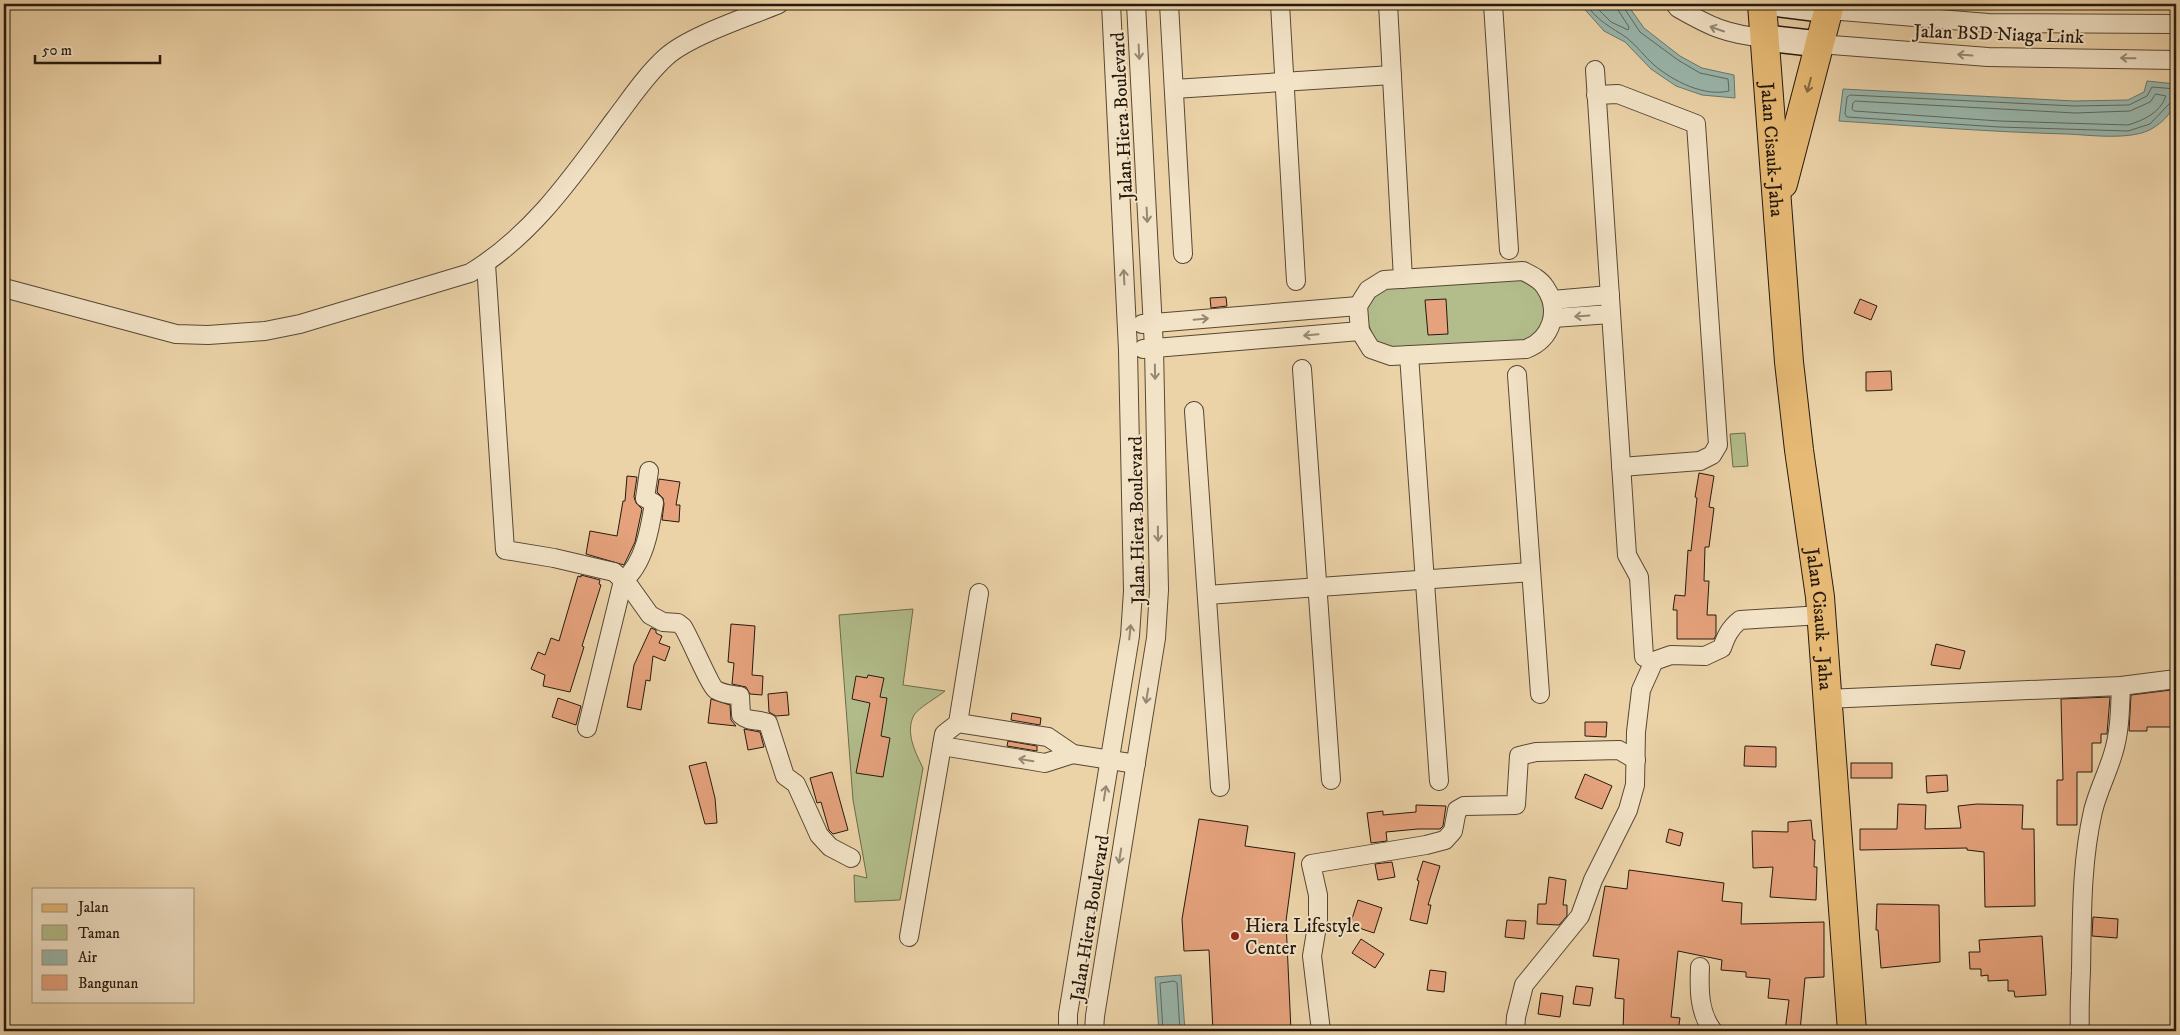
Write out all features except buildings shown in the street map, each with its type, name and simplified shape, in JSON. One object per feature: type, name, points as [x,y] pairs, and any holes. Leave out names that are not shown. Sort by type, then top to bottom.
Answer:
[{"type":"main road","name":"Jalan Cisauk-Jaha","points":[[1762,4],[1777,207]]},
{"type":"main road","points":[[1781,4],[1829,7]]},
{"type":"main road","name":"Jalan Cisauk-Jaha","points":[[1777,207],[1829,7]]},
{"type":"main road","points":[[1765,38],[1820,44]]},
{"type":"main road","name":"Jalan Cisauk - Jaha","points":[[1777,207],[1789,362],[1799,450],[1820,598],[1852,1031]]},
{"type":"street","points":[[4,288],[176,334],[208,335],[265,331],[300,324],[470,273],[486,264],[530,226],[562,190],[639,86],[666,56],[684,44],[779,4]]},
{"type":"street","name":"Jalan Hiera Boulevard","points":[[1094,1031],[1094,1016],[1156,638],[1159,590],[1154,348],[1136,4]]},
{"type":"street","points":[[1169,4],[1183,254]]},
{"type":"street","points":[[1280,4],[1296,281]]},
{"type":"street","points":[[1388,4],[1403,279]]},
{"type":"street","points":[[1493,4],[1509,250]]},
{"type":"street","points":[[1675,4],[1678,8],[1710,26],[1737,36],[1765,38]]},
{"type":"street","name":"Jalan Hiera Boulevard","points":[[1068,1031],[1068,1014],[1130,636],[1133,591],[1128,350],[1110,5]]},
{"type":"street","name":"Jalan BSD Niaga Link","points":[[1829,7],[1988,23],[2176,24]]},
{"type":"street","name":"Jalan BSD Niaga Link","points":[[1820,44],[1988,57],[2176,60]]},
{"type":"street","points":[[1594,70],[1627,556],[1639,577],[1644,657]]},
{"type":"street","points":[[1174,89],[1392,75]]},
{"type":"street","points":[[1596,95],[1618,94],[1696,124],[1718,445],[1712,455],[1700,461],[1621,467]]},
{"type":"street","points":[[486,264],[504,550],[554,558],[614,572],[650,614],[663,622],[678,623],[683,627],[708,676],[711,686],[718,691],[740,696],[741,715],[746,720],[760,720],[768,723],[785,776],[796,784],[819,835],[830,847],[851,858]]},
{"type":"street","points":[[1523,270],[1537,278],[1545,286],[1552,300],[1552,318],[1546,337],[1537,344],[1526,348],[1391,356],[1371,349],[1360,331],[1358,306],[1368,290],[1384,280],[1403,279],[1523,270]]},
{"type":"street","points":[[1552,300],[1610,295]]},
{"type":"street","points":[[1127,325],[1358,306]]},
{"type":"street","points":[[1552,318],[1611,314]]},
{"type":"street","points":[[1240,316],[1241,341]]},
{"type":"street","points":[[1128,350],[1360,331]]},
{"type":"street","points":[[1409,355],[1439,781]]},
{"type":"street","points":[[1302,368],[1331,780]]},
{"type":"street","points":[[1517,375],[1540,694]]},
{"type":"street","points":[[1194,411],[1220,787]]},
{"type":"street","points":[[587,728],[623,581],[634,572],[650,534],[654,503],[645,498],[649,470]]},
{"type":"street","points":[[1207,595],[1531,572]]},
{"type":"street","points":[[908,938],[944,734],[958,722],[979,593]]},
{"type":"street","points":[[1515,1031],[1524,986],[1580,916],[1593,880],[1628,810],[1635,785],[1636,732],[1641,690],[1654,661],[1671,655],[1706,656],[1722,648],[1727,634],[1740,620],[1821,615]]},
{"type":"street","points":[[1826,699],[2121,686],[2176,679]]},
{"type":"street","points":[[2080,1031],[2078,1004],[2081,971],[2081,903],[2088,838],[2099,789],[2113,756],[2118,734],[2121,686]]},
{"type":"street","points":[[958,722],[1048,737],[1074,754],[1136,764]]},
{"type":"street","points":[[942,746],[1045,763],[1074,754]]},
{"type":"street","points":[[1321,1031],[1312,956],[1318,920],[1318,895],[1311,864],[1426,846],[1445,840],[1453,831],[1457,810],[1464,806],[1516,805],[1519,756],[1536,752],[1619,750],[1636,760]]},
{"type":"street","points":[[1700,968],[1699,985],[1703,1014],[1713,1031]]},
{"type":"green space","points":[[1519,279],[1533,287],[1542,301],[1544,310],[1542,326],[1538,334],[1524,342],[1401,349],[1379,346],[1370,329],[1367,313],[1368,306],[1378,293],[1387,287]]},
{"type":"green space","points":[[1745,433],[1748,466],[1733,467],[1730,434]]},
{"type":"green space","points":[[913,609],[903,685],[945,691],[920,709],[914,715],[911,722],[912,742],[923,768],[900,900],[855,902],[854,875],[867,878],[853,800],[839,615]]},
{"type":"water","points":[[1580,4],[1627,4],[1644,28],[1680,56],[1702,68],[1734,75],[1735,98],[1702,95],[1676,86],[1651,69],[1625,42],[1604,31]]},
{"type":"water","points":[[2147,81],[2176,84],[2175,98],[2168,115],[2159,124],[2145,132],[2134,135],[2099,136],[1839,121],[1843,89],[2074,101],[2128,100],[2144,92]]},
{"type":"water","points":[[1181,975],[1185,1031],[1159,1031],[1155,977]]},
{"type":"place","name":"Hiera Lifestyle Center","points":[[1235,936]]}]
